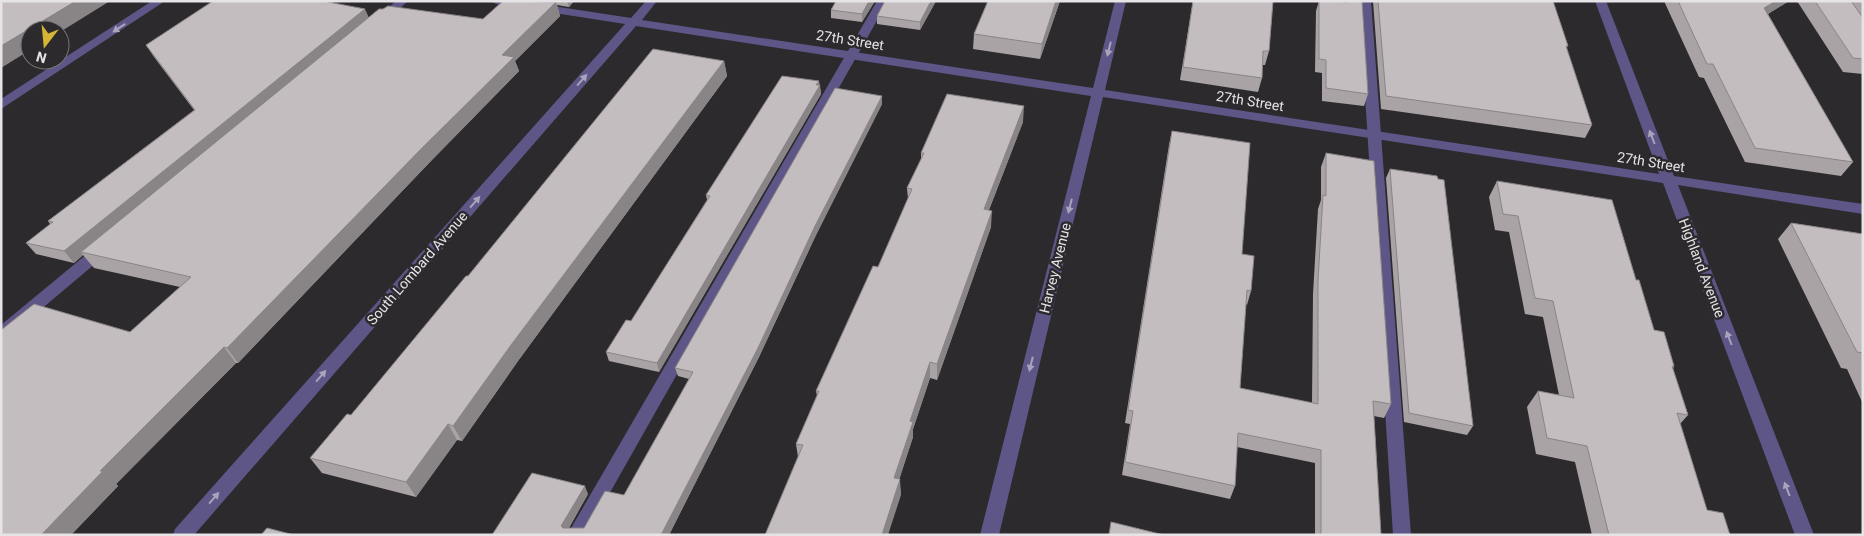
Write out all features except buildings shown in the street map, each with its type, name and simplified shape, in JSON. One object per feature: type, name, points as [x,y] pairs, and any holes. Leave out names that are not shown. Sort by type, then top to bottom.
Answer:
[{"type":"street","points":[[1,105],[160,1]]},
{"type":"street","points":[[372,26],[402,1]]},
{"type":"street","name":"27th Street","points":[[496,1],[1863,209]]},
{"type":"street","name":"South Lombard Avenue","points":[[182,535],[652,1]]},
{"type":"street","points":[[576,535],[883,1]]},
{"type":"street","name":"Harvey Avenue","points":[[989,535],[1122,1]]},
{"type":"street","points":[[1365,1],[1402,535]]},
{"type":"street","name":"Highland Avenue","points":[[1600,1],[1805,535]]},
{"type":"street","points":[[1,334],[115,240]]}]
